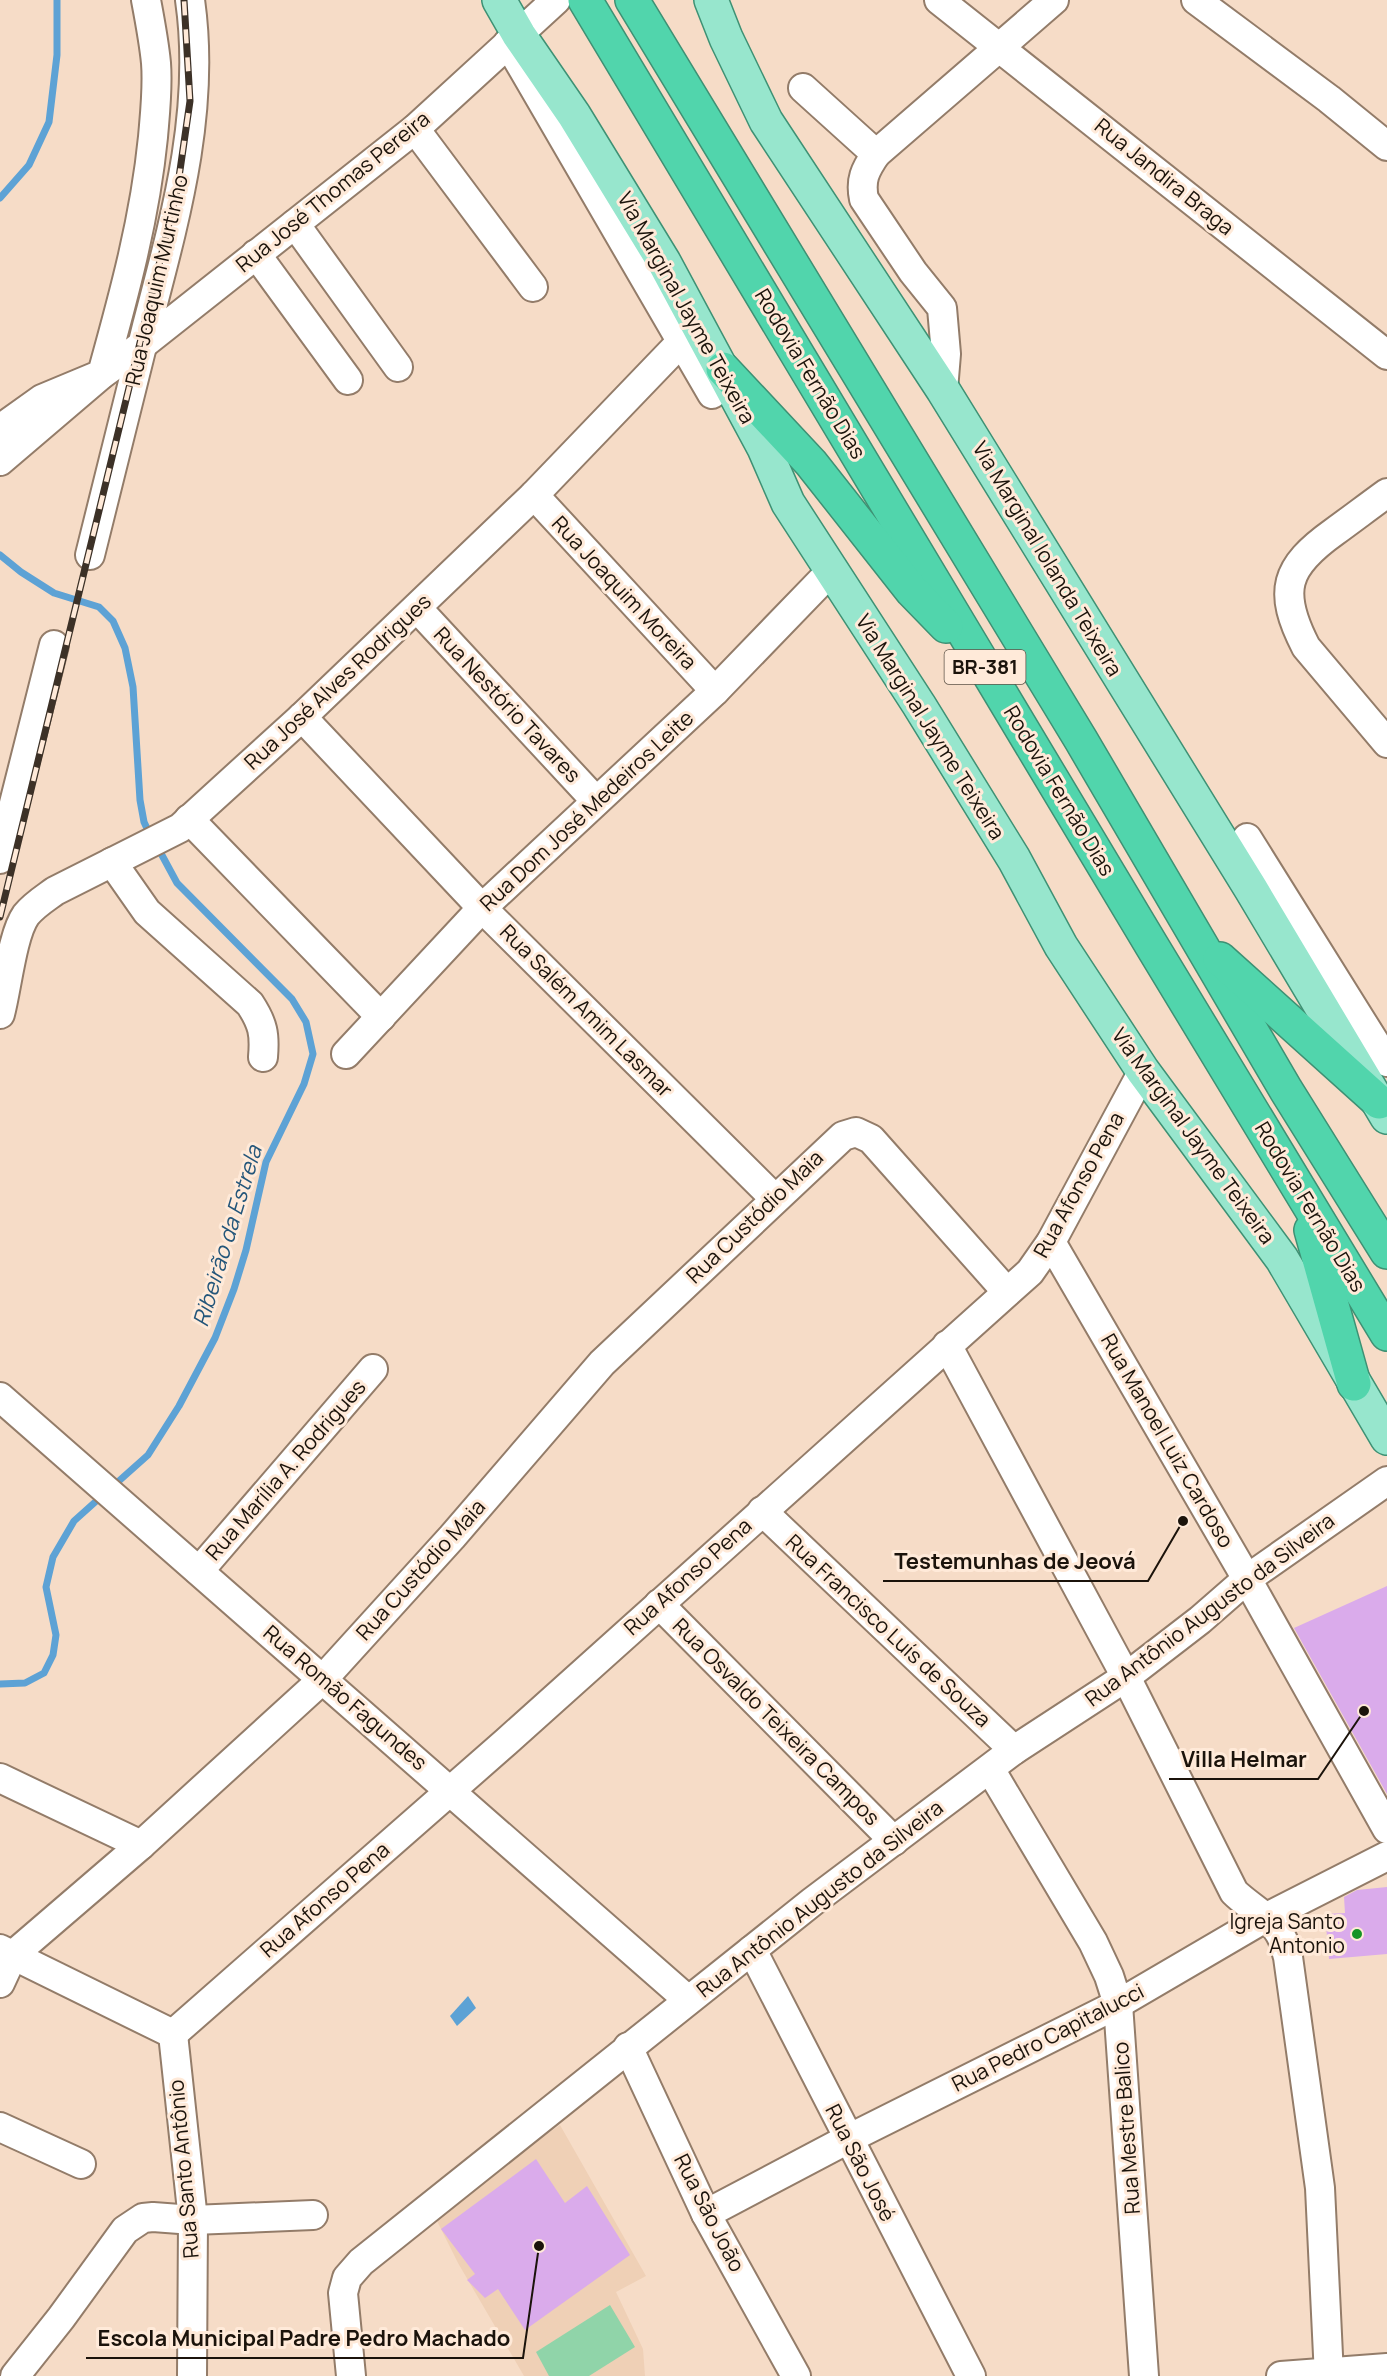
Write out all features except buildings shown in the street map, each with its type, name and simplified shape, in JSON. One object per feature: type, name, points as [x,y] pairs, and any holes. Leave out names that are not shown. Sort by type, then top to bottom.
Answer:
[{"type":"highway","name":"Rodovia Fernão Dias","points":[[585,0],[1387,1334]]},
{"type":"highway","name":"Rodovia Fernão Dias","points":[[632,0],[1081,740],[1286,1090],[1387,1252]]},
{"type":"highway","points":[[717,381],[811,463],[912,591],[984,664]]},
{"type":"highway","points":[[1193,934],[1383,1110]]},
{"type":"highway","points":[[1300,1191],[1354,1384]]},
{"type":"main road","name":"Via Marginal Jayme Teixeira","points":[[499,0],[514,39],[592,144],[664,262],[717,381],[764,448],[788,503],[919,705],[1014,859],[1061,946],[1143,1071],[1282,1259],[1387,1438]]},
{"type":"main road","name":"Via Marginal Iolanda Teixeira","points":[[711,0],[726,38],[766,121],[943,390],[1251,889],[1383,1110]]},
{"type":"street","name":"Rua Joaquim Murtinho","points":[[102,374],[130,273],[145,204],[155,107],[156,66],[146,0]]},
{"type":"street","name":"Rua Joaquim Murtinho","points":[[90,555],[176,210],[186,159],[196,63],[190,0]]},
{"type":"street","name":"Rua José Thomas Pereira","points":[[0,461],[102,374],[415,129],[556,0]]},
{"type":"street","name":"Rua Jandira Braga","points":[[939,0],[1387,356]]},
{"type":"street","points":[[943,390],[946,354],[942,308],[913,272],[864,199],[862,190],[864,172],[876,154],[1054,0]]},
{"type":"street","points":[[1196,0],[1329,99],[1387,146]]},
{"type":"street","points":[[514,39],[682,341],[717,381]]},
{"type":"street","points":[[802,88],[876,154]]},
{"type":"street","points":[[415,129],[533,287]]},
{"type":"street","points":[[295,224],[398,368]]},
{"type":"street","points":[[256,254],[348,380]]},
{"type":"street","name":"Rua José Alves Rodrigues","points":[[1,1007],[18,933],[25,917],[36,904],[55,891],[185,824],[302,717],[534,495],[682,341]]},
{"type":"street","name":"Rua José Thomas Pereira","points":[[0,429],[42,399],[102,374]]},
{"type":"street","points":[[1387,493],[1312,548],[1298,564],[1289,592],[1294,620],[1306,647],[1387,743]]},
{"type":"street","name":"Rua Joaquim Moreira","points":[[534,495],[715,691]]},
{"type":"street","name":"Rua Dom José Medeiros Leite","points":[[346,1054],[482,908],[715,691],[831,571]]},
{"type":"street","name":"Rua Nestório Tavares","points":[[417,608],[596,801]]},
{"type":"street","points":[[0,859],[54,645]]},
{"type":"street","name":"Rua Salém Amim Lasmar","points":[[302,717],[482,908],[774,1198]]},
{"type":"street","points":[[185,824],[381,1017]]},
{"type":"street","points":[[1246,838],[1387,1062]]},
{"type":"street","points":[[123,856],[147,912],[250,1004],[261,1021],[265,1039],[263,1057]]},
{"type":"street","name":"Rua Afonso Pena","points":[[172,2034],[450,1790],[1030,1272],[1051,1242],[1143,1071]]},
{"type":"street","name":"Rua Custódio Maia","points":[[0,1983],[7,1952],[141,1845],[323,1679],[452,1537],[602,1363],[832,1143],[850,1133],[861,1133],[871,1139],[1007,1292]]},
{"type":"street","name":"Rua Manoel Luiz Cardoso","points":[[1051,1242],[1247,1579],[1387,1829]]},
{"type":"street","points":[[947,1345],[1126,1677],[1234,1892],[1265,1918],[1282,1937],[1291,1980],[1320,2188],[1329,2374]]},
{"type":"street","name":"Rua Marília A. Rodrigues","points":[[199,1571],[373,1369]]},
{"type":"street","name":"Rua Romão Fagundes","points":[[0,1397],[688,2000]]},
{"type":"street","name":"Rua Antônio Augusto da Silveira","points":[[351,2376],[343,2301],[344,2284],[350,2273],[361,2262],[688,2000],[894,1841],[1014,1750],[1126,1677],[1200,1620],[1247,1579],[1387,1481]]},
{"type":"street","name":"Rua Francisco Luís de Souza","points":[[762,1511],[1014,1750]]},
{"type":"street","name":"Rua Osvaldo Teixeira Campos","points":[[659,1604],[894,1841]]},
{"type":"street","name":"Rua Mestre Balico","points":[[990,1769],[1093,1942],[1109,1976],[1118,2004],[1144,2376]]},
{"type":"street","points":[[0,1778],[141,1845]]},
{"type":"street","name":"Rua Pedro Capitalucci","points":[[706,2214],[848,2139],[1118,2004],[1265,1918],[1387,1856]]},
{"type":"street","name":"Rua São José","points":[[752,1950],[970,2376]]},
{"type":"street","points":[[7,1952],[172,2034]]},
{"type":"street","name":"Rua Santo Antônio","points":[[172,2034],[193,2220],[192,2376]]},
{"type":"street","name":"Rua São João","points":[[628,2048],[706,2214],[796,2376]]},
{"type":"street","points":[[0,2127],[81,2164]]},
{"type":"street","points":[[15,2376],[61,2318],[125,2230],[143,2218],[193,2220],[313,2215]]},
{"type":"street","points":[[1281,2376],[1387,2368]]},
{"type":"shaded area","points":[[560,2125],[646,2276],[616,2292],[643,2349],[645,2376],[524,2376],[458,2263],[433,2213]]},
{"type":"green space","points":[[610,2305],[635,2347],[589,2376],[549,2376],[536,2352]]},
{"type":"water","points":[[468,1996],[476,2008],[457,2026],[450,2016]]},
{"type":"waterway","name":"Ribeirão da Estrela","points":[[0,198],[29,165],[49,122],[57,55],[57,0]]},
{"type":"waterway","name":"Ribeirão da Estrela","points":[[0,555],[21,572],[54,593],[99,607],[113,621],[125,648],[133,687],[140,800],[144,822],[151,837]]},
{"type":"waterway","name":"Ribeirão da Estrela","points":[[111,1488],[148,1455],[179,1406],[215,1338],[246,1250],[266,1162],[304,1084],[313,1054],[306,1022],[292,999],[177,883],[157,846]]},
{"type":"waterway","name":"Ribeirão da Estrela","points":[[0,1684],[25,1683],[44,1673],[53,1655],[56,1635],[46,1587],[53,1557],[74,1521],[103,1495]]},
{"type":"railway","points":[[0,917],[177,191],[190,101],[184,0]]},
{"type":"place","name":"Testemunhas de Jeová","points":[[1183,1521]]},
{"type":"place","name":"Villa Helmar","points":[[1364,1711]]},
{"type":"place","name":"Igreja Santo Antonio","points":[[1357,1934]]},
{"type":"place","name":"Escola Municipal Padre Pedro Machado","points":[[539,2246]]}]
